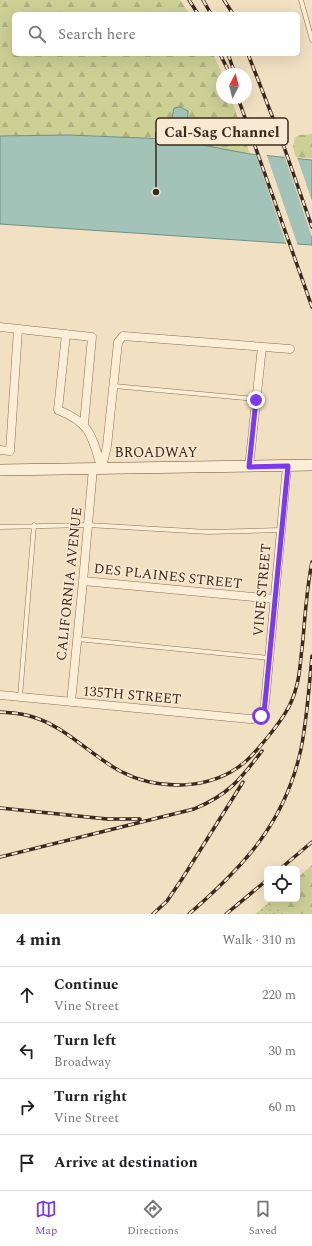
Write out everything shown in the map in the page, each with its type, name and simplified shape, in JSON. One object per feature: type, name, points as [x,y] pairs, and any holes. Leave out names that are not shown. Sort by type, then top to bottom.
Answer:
[{"type":"street","points":[[0,327],[92,337],[84,424]]},
{"type":"street","points":[[0,450],[10,451],[18,329]]},
{"type":"street","points":[[66,334],[58,410],[72,415],[84,424],[92,436],[98,468]]},
{"type":"street","name":"CALIFORNIA AVENUE","points":[[71,702],[84,581],[88,525],[98,468],[107,446],[118,342],[123,336],[262,347]]},
{"type":"street","points":[[249,467],[262,347],[290,349]]},
{"type":"street","name":"VINE STREET","points":[[261,716],[264,712],[265,703],[280,530],[288,466]]},
{"type":"street","name":"BROADWAY","points":[[0,470],[312,466]]},
{"type":"street","name":"DES PLAINES STREET","points":[[84,581],[275,599]]},
{"type":"street","name":"135TH STREET","points":[[0,695],[250,719],[256,719],[261,716]]},
{"type":"lane","points":[[301,0],[312,40]]},
{"type":"lane","points":[[114,386],[256,400]]},
{"type":"lane","points":[[20,697],[34,525]]},
{"type":"lane","points":[[0,526],[88,525],[208,532],[280,530]]},
{"type":"lane","points":[[77,639],[269,658]]},
{"type":"green space","points":[[0,0],[180,0],[189,12],[12,12],[12,56],[214,56],[219,68],[216,68],[216,104],[233,104],[250,154],[185,142],[188,111],[174,108],[168,139],[68,135],[0,136]]},
{"type":"green space","points":[[312,134],[312,158],[296,158],[293,147],[295,137],[299,135]]},
{"type":"green space","points":[[312,865],[312,914],[288,914],[267,904],[269,902],[300,902],[300,875]]},
{"type":"green space","points":[[267,904],[288,914],[255,914]]},
{"type":"water","points":[[180,107],[188,111],[186,142],[250,154],[312,160],[312,245],[0,224],[0,136],[68,135],[168,139],[174,108]]},
{"type":"pier","points":[[255,152],[266,153],[298,246],[287,246]]},
{"type":"pier","points":[[284,155],[297,157],[312,201],[312,237]]},
{"type":"railway","points":[[189,0],[197,12]]},
{"type":"railway","points":[[203,0],[210,12]]},
{"type":"railway","points":[[224,0],[232,12]]},
{"type":"railway","points":[[221,56],[227,68]]},
{"type":"railway","points":[[229,56],[233,68]]},
{"type":"railway","points":[[249,56],[283,144],[312,227]]},
{"type":"railway","points":[[240,104],[312,307]]},
{"type":"railway","points":[[0,712],[16,713],[33,717],[56,727],[98,757],[120,771],[135,778],[167,785],[184,785],[201,783],[231,772],[245,762],[262,744],[283,717],[292,700],[299,674],[312,562]]},
{"type":"railway","points":[[189,914],[227,878],[260,841],[273,821],[284,799],[294,775],[301,749],[312,656]]},
{"type":"railway","points":[[0,857],[194,809],[206,804],[225,792],[240,778],[262,751]]},
{"type":"railway","points":[[153,914],[167,901],[243,782]]},
{"type":"railway","points":[[0,808],[107,819],[140,819]]},
{"type":"railway","points":[[284,866],[312,842]]},
{"type":"railway","points":[[226,914],[264,882]]},
{"type":"place","name":"Cal-Sag Channel","points":[[156,192]]},
{"type":"route","points":[[256,400],[249,467],[288,466],[280,530],[265,703],[264,712],[261,716]]}]
